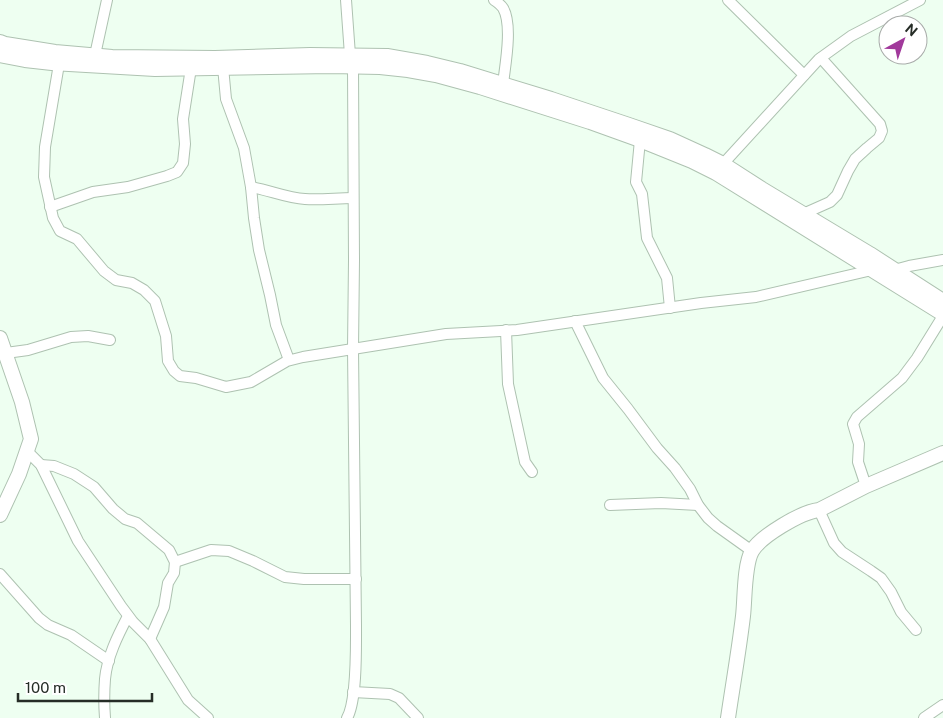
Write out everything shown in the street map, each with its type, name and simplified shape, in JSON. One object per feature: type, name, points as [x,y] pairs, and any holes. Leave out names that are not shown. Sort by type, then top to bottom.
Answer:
[{"type":"main road","points":[[0,42],[55,52],[112,57],[351,61],[436,75],[480,87],[640,140],[716,172],[943,315]]},
{"type":"main road","points":[[0,55],[59,64],[146,68],[223,68],[351,61],[387,56],[427,63],[551,99],[653,133],[696,151],[723,164],[943,301]]},
{"type":"main road","points":[[0,338],[28,420],[31,439],[28,452],[0,515]]},
{"type":"main road","points":[[728,718],[744,614],[744,594],[748,562],[752,551],[784,524],[943,453]]},
{"type":"street","points":[[95,55],[107,0]]},
{"type":"street","points":[[346,0],[351,61],[356,579],[355,665],[353,692],[349,713],[346,718]]},
{"type":"street","points":[[494,0],[503,8],[507,24],[508,51],[503,84]]},
{"type":"street","points":[[728,0],[804,75]]},
{"type":"street","points":[[723,164],[821,58],[851,36],[920,0]]},
{"type":"street","points":[[804,214],[830,202],[837,195],[855,159],[879,138],[882,131],[880,124],[821,58]]},
{"type":"street","points":[[59,64],[45,146],[44,178],[53,218],[60,231],[77,238],[104,272],[116,280],[132,283],[144,290],[155,301],[166,336],[168,361],[174,372],[180,376],[196,378],[226,387],[251,382],[289,360],[303,357],[446,334],[506,330],[756,297],[872,270]]},
{"type":"street","points":[[50,207],[93,192],[128,187],[177,172],[182,163],[184,144],[183,119],[191,68]]},
{"type":"street","points":[[223,68],[226,99],[244,148],[259,250],[276,325],[289,360]]},
{"type":"street","points":[[640,140],[636,182],[642,194],[647,238],[667,278],[670,308]]},
{"type":"street","points":[[251,187],[305,199],[353,198]]},
{"type":"street","points":[[894,270],[943,260]]},
{"type":"street","points":[[866,486],[858,462],[858,444],[853,424],[857,417],[902,378],[917,358],[943,315]]},
{"type":"street","points":[[575,321],[602,378],[675,468],[708,518],[752,551]]},
{"type":"street","points":[[506,330],[508,384],[525,462],[532,472]]},
{"type":"street","points":[[6,352],[28,350],[71,337],[88,336],[110,340]]},
{"type":"street","points":[[28,452],[41,465],[78,541],[128,616],[150,638],[188,700],[208,718]]},
{"type":"street","points":[[41,465],[54,466],[94,487],[125,520],[137,523],[169,550],[175,562],[174,573],[168,583],[164,607],[150,638]]},
{"type":"street","points":[[610,505],[661,503],[698,505]]},
{"type":"street","points":[[819,510],[834,543],[842,552],[881,578],[891,592],[901,612],[916,630]]},
{"type":"street","points":[[175,562],[211,550],[229,551],[285,577],[356,579]]},
{"type":"street","points":[[0,574],[39,618],[48,625],[72,635],[109,661]]},
{"type":"street","points":[[105,718],[105,677],[120,631],[128,616]]},
{"type":"street","points":[[353,692],[390,694],[399,698],[418,718]]},
{"type":"street","points":[[924,718],[934,715],[943,704]]}]
